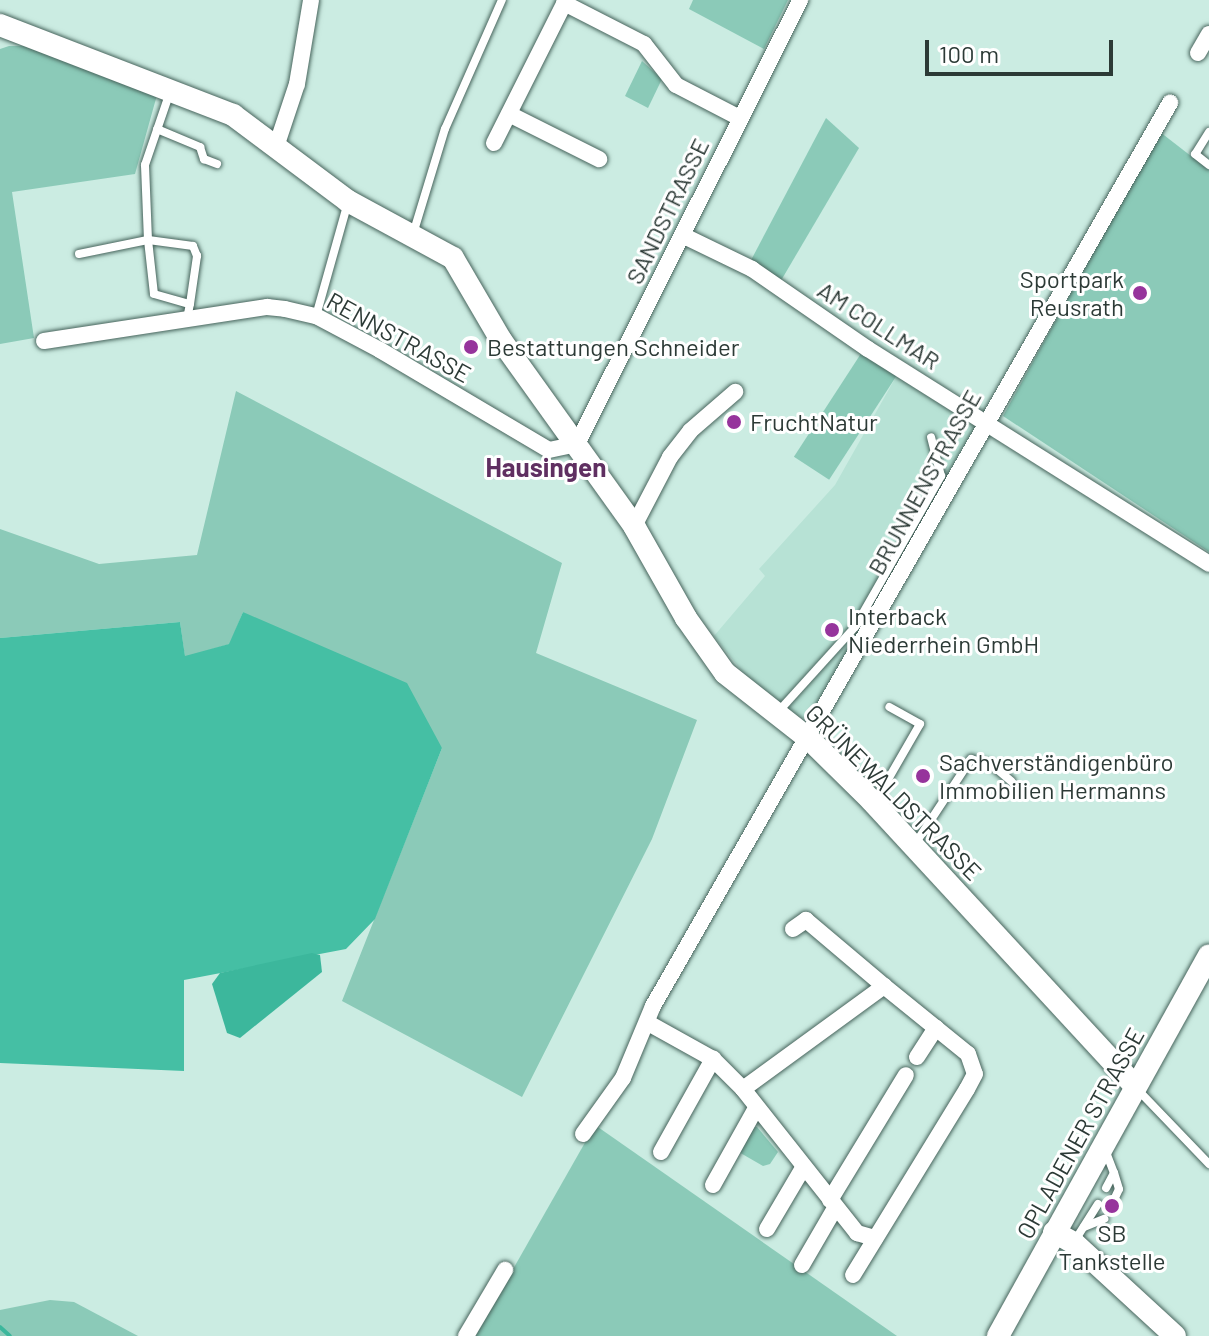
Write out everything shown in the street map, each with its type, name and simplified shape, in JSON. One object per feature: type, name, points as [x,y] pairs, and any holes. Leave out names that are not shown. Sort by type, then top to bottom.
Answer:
[{"type":"street","points":[[277,144],[297,84],[311,0]]},
{"type":"street","name":"SANDSTRASSE","points":[[577,444],[800,0]]},
{"type":"street","points":[[494,143],[565,2],[644,44],[676,85],[740,118]]},
{"type":"street","name":"GRÜNEWALDSTRASSE","points":[[0,25],[233,115],[277,144],[348,201],[453,258],[501,340],[634,526],[686,618],[725,673],[809,739],[874,803],[1135,1086]]},
{"type":"street","points":[[1198,53],[1209,34]]},
{"type":"street","name":"BRUNNENSTRASSE","points":[[583,1134],[608,1103],[650,1024],[653,1006],[809,739],[985,420],[1170,103]]},
{"type":"street","points":[[509,114],[599,159]]},
{"type":"street","name":"AM COLLMAR","points":[[682,235],[752,269],[868,349],[1209,564]]},
{"type":"street","name":"RENNSTRASSE","points":[[44,341],[188,312],[267,307],[316,316],[549,450],[577,444]]},
{"type":"street","points":[[634,526],[670,457],[690,431],[735,392]]},
{"type":"street","points":[[793,929],[806,920],[968,1054],[975,1074],[853,1275]]},
{"type":"street","name":"OPLADENER STRASSE","points":[[998,1336],[1070,1234],[1103,1143],[1209,956]]},
{"type":"street","points":[[743,1089],[884,986]]},
{"type":"street","points":[[650,1024],[713,1059],[743,1089],[755,1110],[857,1233],[875,1238]]},
{"type":"street","points":[[917,1057],[936,1028]]},
{"type":"street","points":[[661,1152],[713,1059]]},
{"type":"street","points":[[802,1265],[906,1075]]},
{"type":"street","points":[[713,1185],[755,1110]]},
{"type":"street","points":[[767,1229],[803,1168]]},
{"type":"street","points":[[1070,1234],[1175,1336]]},
{"type":"street","points":[[466,1336],[505,1270]]},
{"type":"lane","points":[[413,235],[445,129],[502,0]]},
{"type":"lane","points":[[79,254],[148,240],[193,246],[197,256],[188,312],[154,294],[148,240],[145,165],[170,91]]},
{"type":"lane","points":[[157,129],[200,147],[204,159],[217,164]]},
{"type":"lane","points":[[1209,132],[1195,154],[1209,165]]},
{"type":"lane","points":[[316,316],[348,201]]},
{"type":"lane","points":[[776,713],[855,627],[941,476],[931,437]]},
{"type":"lane","points":[[874,803],[920,724],[889,707]]},
{"type":"lane","points":[[914,845],[971,759],[992,765],[1011,781]]},
{"type":"lane","points":[[1135,1086],[1209,1164]]},
{"type":"lane","points":[[1103,1143],[1119,1189],[1113,1202]]},
{"type":"lane","points":[[1106,1188],[1114,1173]]},
{"type":"lane","points":[[1070,1234],[1098,1204]]},
{"type":"lane","points":[[1070,1234],[1104,1219]]},
{"type":"shaded area","points":[[693,0],[788,0],[764,49],[689,9]]},
{"type":"shaded area","points":[[24,46],[157,95],[135,174],[12,192],[34,338],[0,344],[0,49]]},
{"type":"shaded area","points":[[642,61],[662,79],[648,108],[625,96]]},
{"type":"shaded area","points":[[826,118],[859,148],[779,284],[749,264]]},
{"type":"shaded area","name":"Sportpark Reusrath","points":[[1160,132],[1209,170],[1209,552],[1003,416]]},
{"type":"shaded area","points":[[862,352],[897,375],[829,480],[794,457]]},
{"type":"shaded area","points":[[897,375],[976,425],[810,717],[798,719],[745,675],[714,636],[765,576],[759,569],[835,485]]},
{"type":"shaded area","points":[[236,391],[562,563],[536,653],[697,720],[652,839],[522,1097],[342,1001],[442,748],[243,612],[230,644],[185,657],[180,622],[0,638],[0,529],[99,564],[197,555]]},
{"type":"shaded area","points":[[243,612],[407,683],[442,748],[375,919],[346,949],[184,980],[184,1071],[0,1063],[0,638],[180,622],[185,656],[229,644]]},
{"type":"shaded area","points":[[312,953],[320,955],[322,972],[240,1038],[227,1033],[212,984],[220,973]]},
{"type":"shaded area","points":[[595,1125],[897,1336],[475,1336]]},
{"type":"shaded area","points":[[751,1127],[757,1127],[778,1152],[770,1164],[763,1166],[737,1151]]},
{"type":"shaded area","points":[[50,1300],[74,1302],[138,1336],[0,1336],[0,1310]]},
{"type":"waterway","points":[[0,1327],[10,1336]]},
{"type":"place","name":"Sportpark Reusrath","points":[[1140,293]]},
{"type":"place","name":"Bestattungen Schneider","points":[[471,347]]},
{"type":"place","name":"FruchtNatur","points":[[734,422]]},
{"type":"place","name":"Interback Niederrhein GmbH","points":[[832,630]]},
{"type":"place","name":"Sachverständigenbüro Immobilien Hermanns","points":[[923,776]]},
{"type":"place","name":"SB Tankstelle","points":[[1112,1206]]},
{"type":"district","name":"Hausingen","points":[[546,467]]}]
